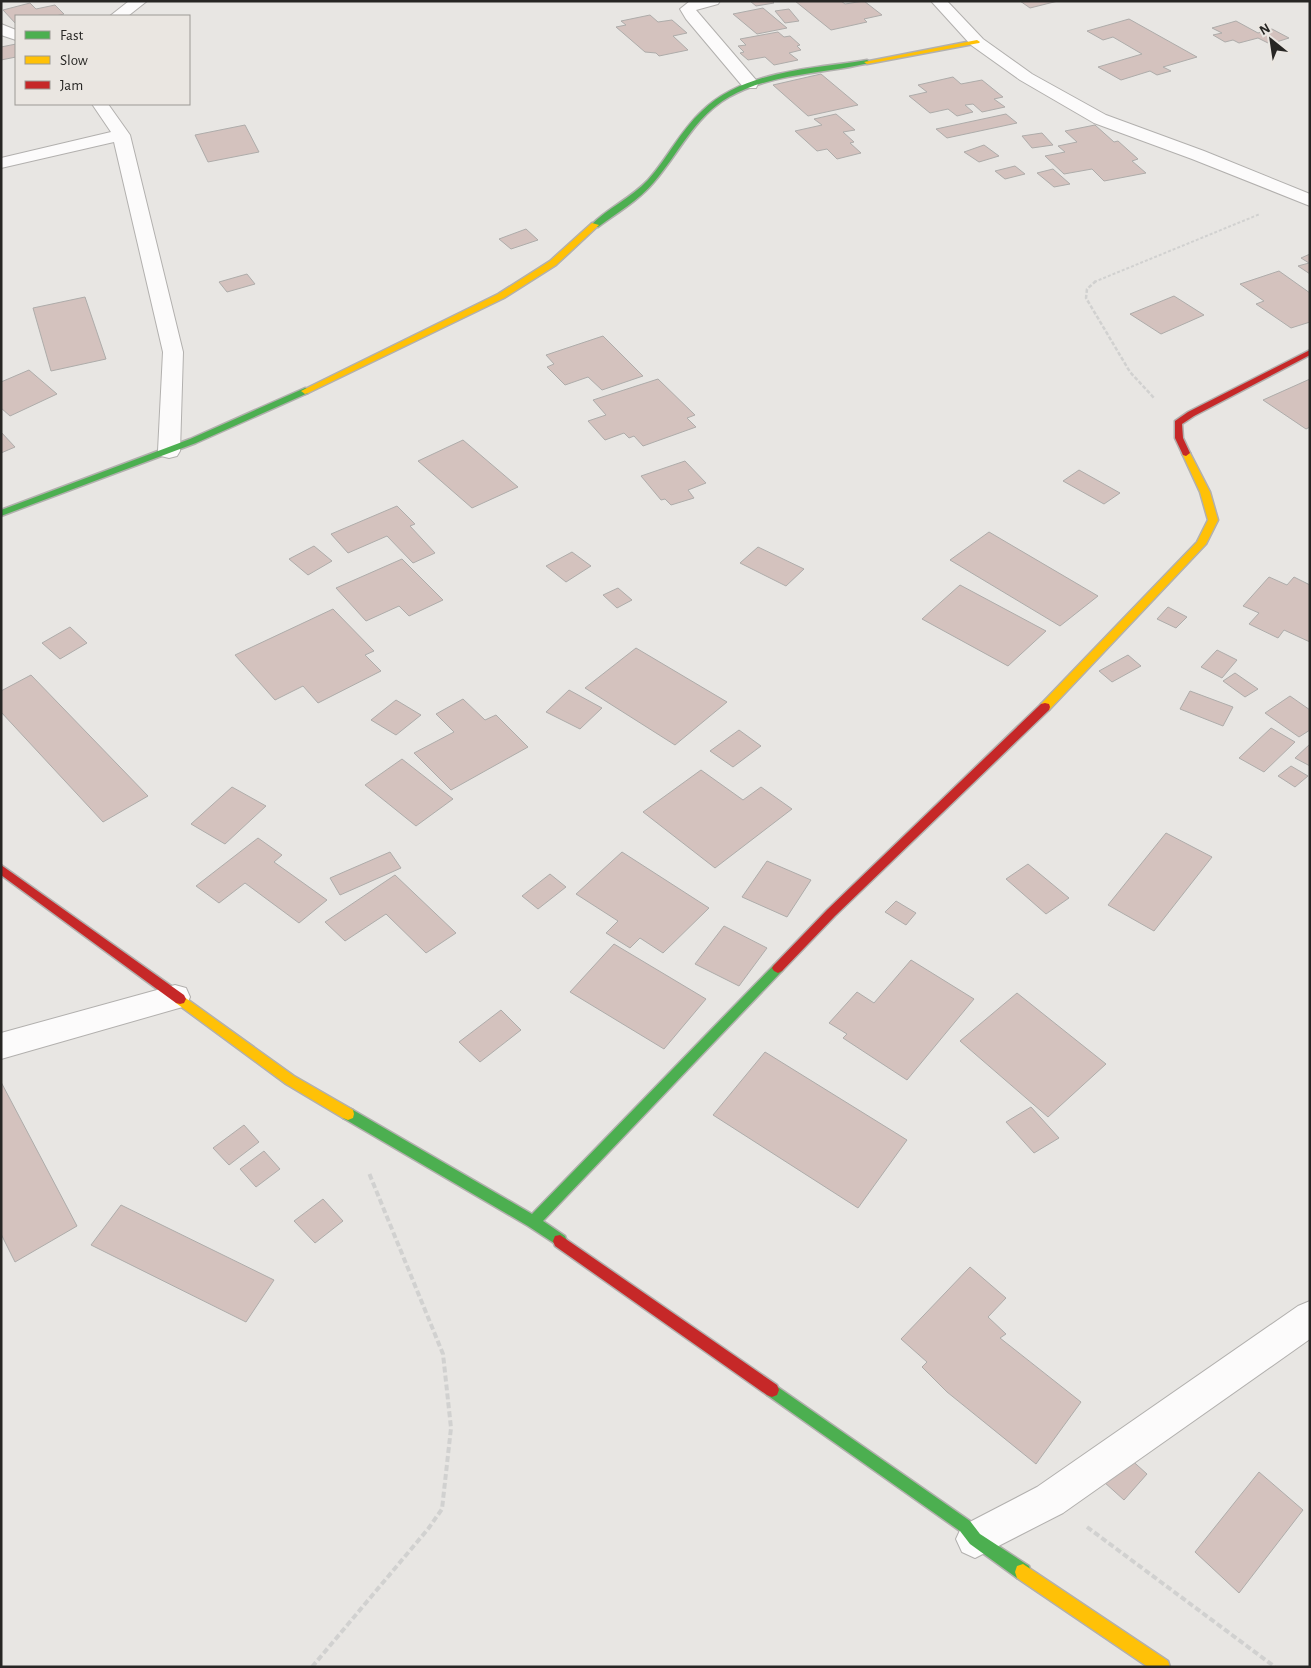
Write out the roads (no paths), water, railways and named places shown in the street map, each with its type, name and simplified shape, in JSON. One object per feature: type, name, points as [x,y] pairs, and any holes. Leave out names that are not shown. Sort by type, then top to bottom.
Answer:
[{"type":"street","points":[[119,15],[140,1]]},
{"type":"street","points":[[713,1],[693,5],[688,9],[691,16],[750,84]]},
{"type":"street","points":[[938,1],[977,42],[1026,77],[1100,119],[1306,199]]},
{"type":"street","points":[[1,30],[15,35]]},
{"type":"street","points":[[1,513],[169,451],[248,419],[509,291],[553,263],[582,236],[651,181],[670,153],[698,118],[725,96],[750,84],[977,42]]},
{"type":"street","points":[[101,105],[121,135],[173,352],[169,451]]},
{"type":"street","points":[[1,163],[121,135]]},
{"type":"street","points":[[533,1222],[831,913],[1062,691],[1201,544],[1213,520],[1205,492],[1178,438],[1178,423],[1191,414],[1310,352]]},
{"type":"street","points":[[1,869],[290,1080],[533,1222],[965,1526],[975,1539],[1162,1667]]},
{"type":"street","points":[[1,1046],[175,997]]},
{"type":"street","points":[[975,1539],[1050,1500],[1293,1342],[1310,1318]]}]
